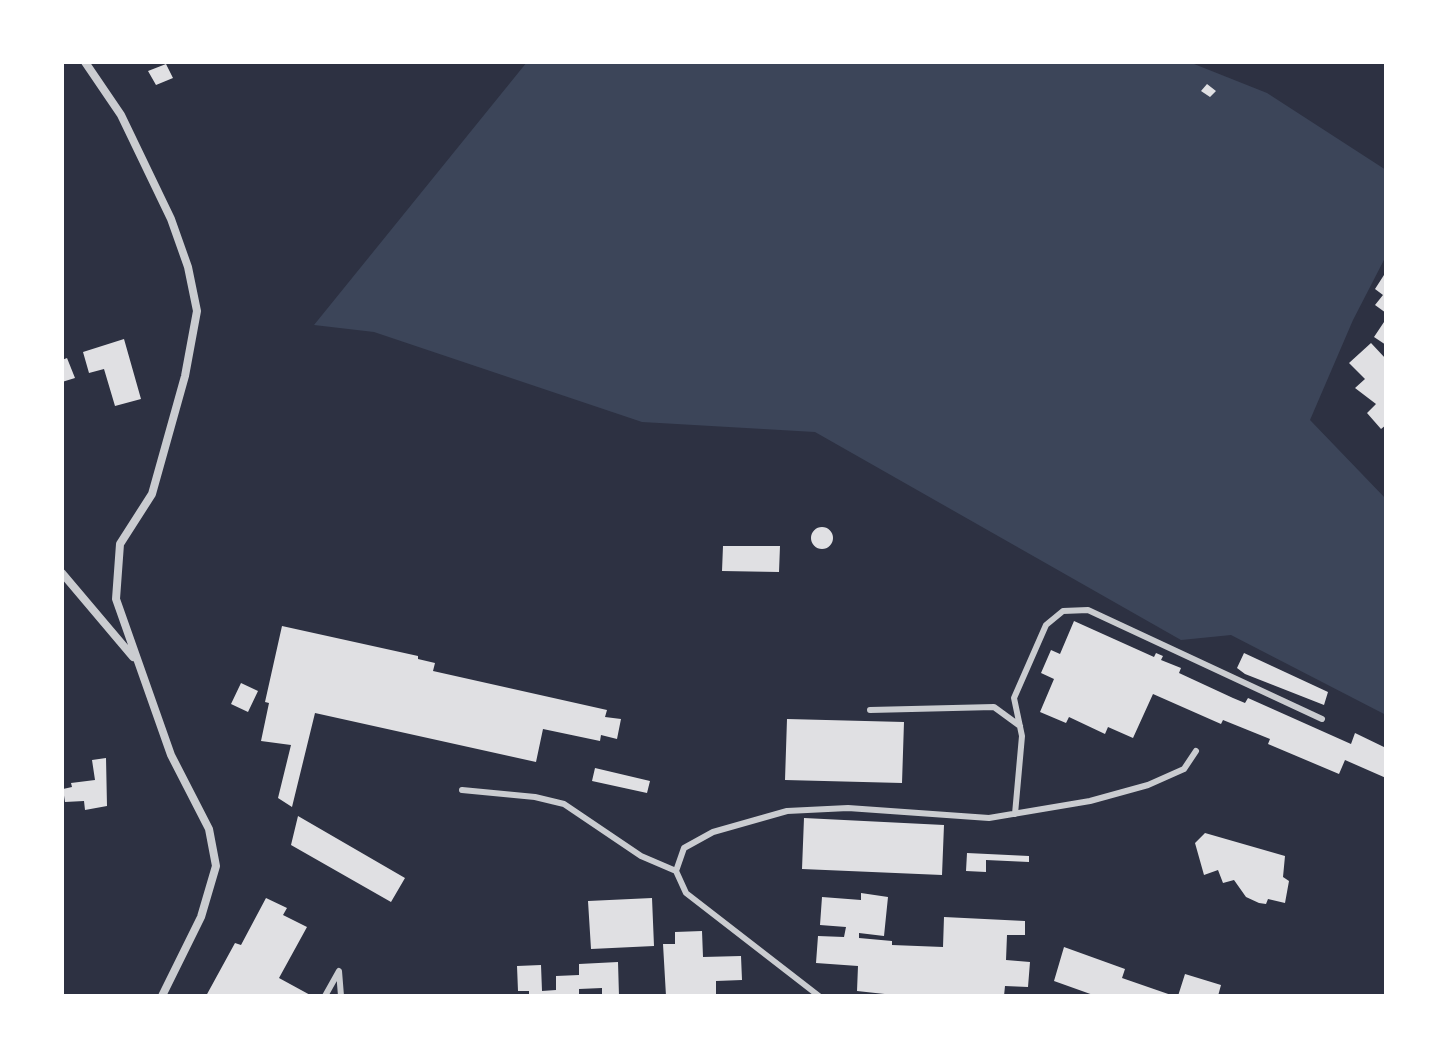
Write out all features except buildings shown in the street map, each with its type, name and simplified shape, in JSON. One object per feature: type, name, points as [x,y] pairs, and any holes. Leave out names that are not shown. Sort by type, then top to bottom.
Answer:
[{"type":"street","points":[[85,62],[121,115],[171,219],[188,267],[197,311],[185,376],[152,494],[120,544],[116,599],[171,755],[209,829],[216,866],[201,917],[162,996]]},
{"type":"street","points":[[62,573],[139,664]]},
{"type":"lane","points":[[1015,814],[1020,726],[1014,698],[1046,625],[1063,611],[1088,610],[1322,719]]},
{"type":"lane","points":[[870,710],[994,707],[1020,726]]},
{"type":"lane","points":[[676,871],[684,848],[713,832],[787,811],[848,808],[989,818],[1090,801],[1148,785],[1184,769],[1196,751]]},
{"type":"lane","points":[[462,790],[535,797],[564,804],[641,856],[676,871],[686,893],[819,996]]},
{"type":"lane","points":[[325,996],[339,971],[341,996]]},
{"type":"shaded area","points":[[527,62],[1189,62],[1267,93],[1386,170],[1386,256],[1353,320],[1310,420],[1386,499],[1386,715],[1231,635],[1181,640],[815,432],[642,422],[374,332],[314,325]]}]
